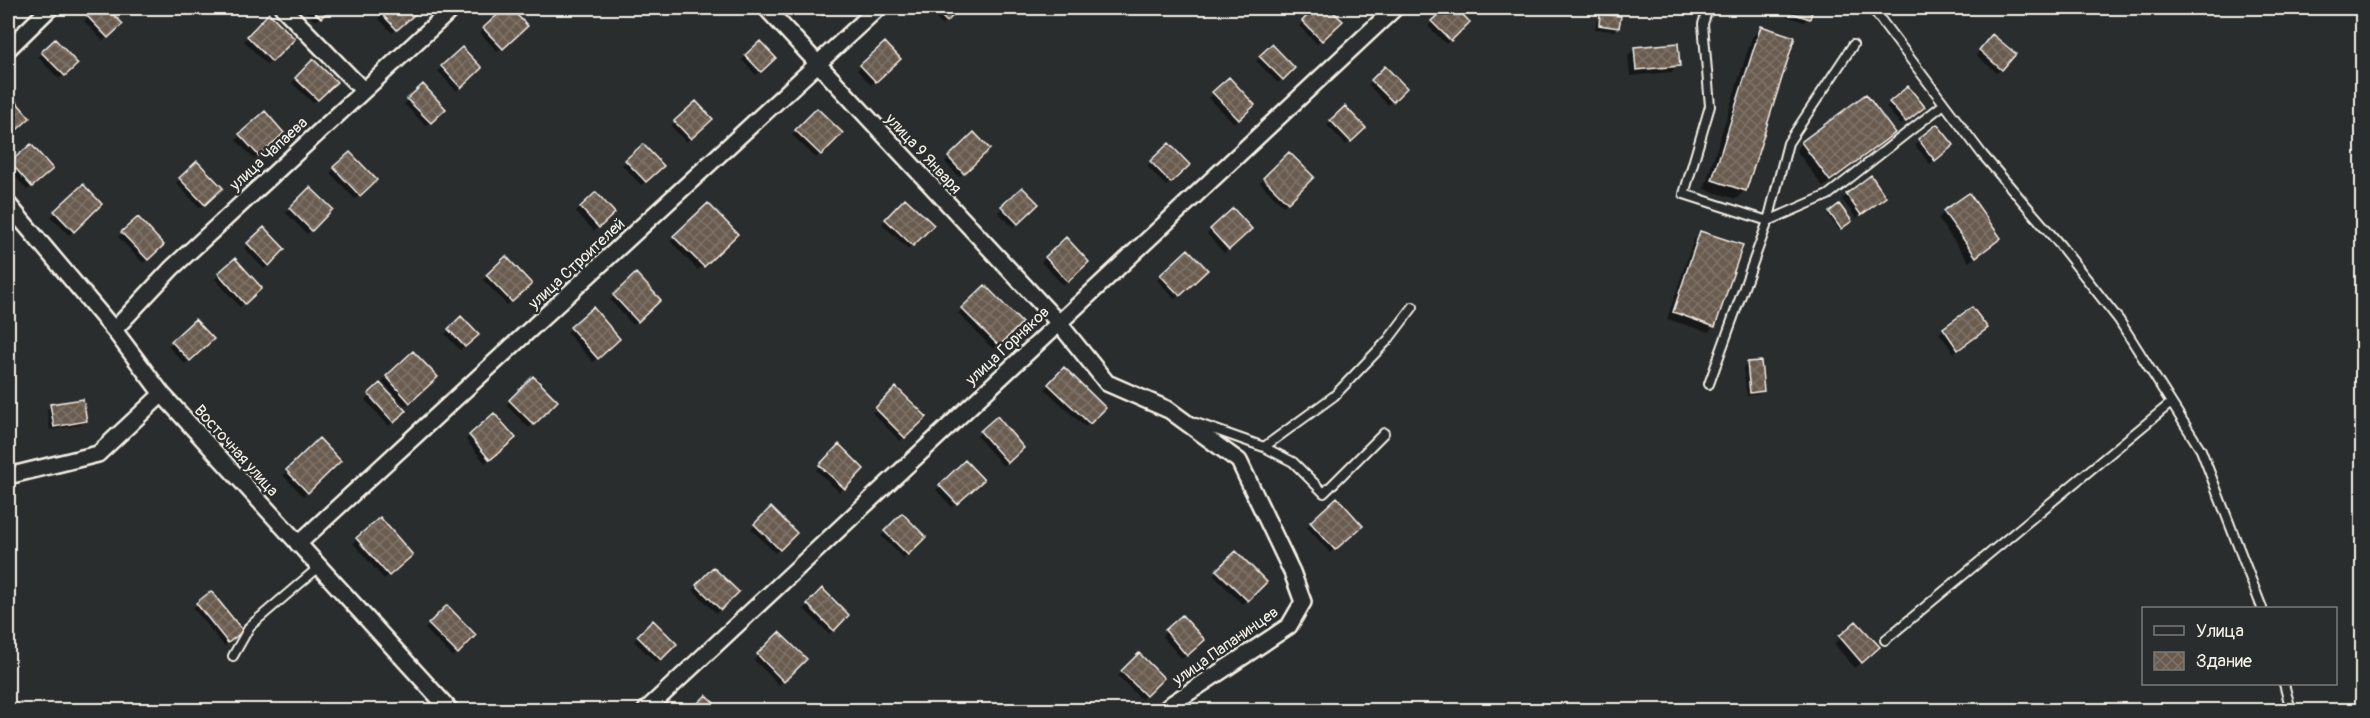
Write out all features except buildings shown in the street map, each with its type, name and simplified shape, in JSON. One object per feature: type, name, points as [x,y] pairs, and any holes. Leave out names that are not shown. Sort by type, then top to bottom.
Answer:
[{"type":"street","points":[[8,49],[50,8]]},
{"type":"street","points":[[283,8],[362,89]]},
{"type":"street","name":"улица Чапаева","points":[[114,330],[172,268],[362,89],[453,8]]},
{"type":"street","name":"улица 9 Января","points":[[766,8],[1058,322],[1107,383],[1169,410],[1239,461],[1292,572]]},
{"type":"street","name":"улица Строителей","points":[[298,544],[878,8]]},
{"type":"street","name":"улица Горняков","points":[[646,711],[1395,8]]},
{"type":"street","name":"Восточная улица","points":[[8,204],[114,330],[162,394],[450,711]]},
{"type":"street","points":[[8,476],[98,454],[162,394]]},
{"type":"street","name":"улица Папанинцев","points":[[1165,711],[1173,703],[1289,626],[1303,602],[1292,572]]},
{"type":"lane","points":[[1708,8],[1703,24],[1710,106],[1684,194],[1768,221],[1827,195],[1944,104]]},
{"type":"lane","points":[[1872,8],[1982,154],[2060,245],[2119,320],[2201,450],[2261,607]]},
{"type":"lane","points":[[1709,384],[1768,221],[1788,143],[1852,45]]},
{"type":"lane","points":[[1264,447],[1334,396],[1388,340],[1413,307]]},
{"type":"lane","points":[[1885,640],[2171,403]]},
{"type":"lane","points":[[1180,418],[1264,447],[1293,462],[1324,493],[1384,434]]},
{"type":"lane","points":[[233,656],[250,626],[319,567]]},
{"type":"lane","points":[[2284,685],[2291,711]]}]
